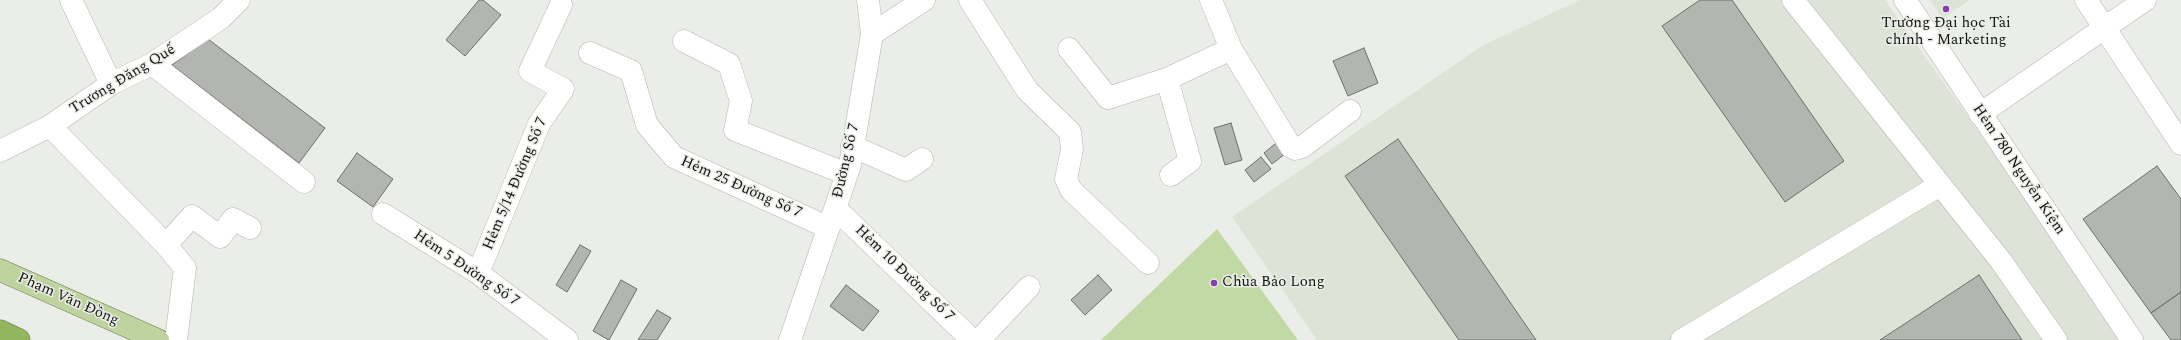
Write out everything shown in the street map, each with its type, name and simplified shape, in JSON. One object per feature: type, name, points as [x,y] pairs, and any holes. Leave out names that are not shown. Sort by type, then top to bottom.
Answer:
[{"type":"highway","points":[[0,331],[19,340]]},
{"type":"main road","name":"Phạm Văn Đồng","points":[[0,270],[158,340]]},
{"type":"street","points":[[71,0],[111,84]]},
{"type":"street","name":"Trương Đăng Quế","points":[[0,151],[50,126],[111,84],[152,64],[221,18],[239,0]]},
{"type":"street","name":"Đường Số 7","points":[[790,340],[847,174],[872,34],[868,0]]},
{"type":"street","points":[[872,34],[924,0]]},
{"type":"street","points":[[970,0],[1027,90],[1070,132],[1072,149],[1066,179],[1071,190],[1148,262]]},
{"type":"street","points":[[1211,0],[1231,49],[1291,147],[1295,149],[1302,148],[1350,111]]},
{"type":"street","points":[[1793,0],[2001,261],[2056,340]]},
{"type":"street","name":"Hẻm 780 Nguyễn Kiệm","points":[[1905,0],[2132,340]]},
{"type":"street","points":[[2086,0],[2181,144]]},
{"type":"street","points":[[1980,114],[2145,0]]},
{"type":"street","name":"Hẻm 5/14 Đường Số 7","points":[[478,273],[539,124],[563,90],[530,71],[561,5]]},
{"type":"street","points":[[684,41],[729,64],[741,102],[735,130],[847,174]]},
{"type":"street","points":[[1069,49],[1108,98],[1167,79],[1231,49]]},
{"type":"street","name":"Hẻm 25 Đường Số 7","points":[[590,53],[630,71],[647,125],[674,157],[832,218]]},
{"type":"street","points":[[152,64],[304,182]]},
{"type":"street","points":[[1167,79],[1190,162],[1171,174]]},
{"type":"street","points":[[50,126],[166,245],[185,268],[176,340]]},
{"type":"street","points":[[852,146],[906,170],[922,159]]},
{"type":"street","points":[[1682,340],[1940,185]]},
{"type":"street","name":"Hẻm 5 Đường Số 7","points":[[384,214],[478,273],[567,340]]},
{"type":"street","points":[[166,245],[192,216],[220,237],[232,219],[250,228]]},
{"type":"street","name":"Hẻm 10 Đường Số 7","points":[[832,218],[972,340]]},
{"type":"street","points":[[992,336],[1029,287]]},
{"type":"shaded area","points":[[1580,0],[1885,0],[2126,340],[1317,340],[1232,217],[1482,46]]},
{"type":"shaded area","name":"Trường Đại học Tài chính - Marketing","points":[[1930,0],[1969,0],[1942,19]]},
{"type":"green space","name":"Chùa Bảo Long","points":[[1217,229],[1298,340],[1101,340]]},
{"type":"building","points":[[479,0],[483,0],[501,15],[465,56],[446,40]]},
{"type":"building","points":[[1700,0],[1732,0],[1844,161],[1785,202],[1662,26]]},
{"type":"building","points":[[208,39],[325,128],[299,163],[172,65]]},
{"type":"building","points":[[1364,48],[1378,83],[1348,96],[1333,61]]},
{"type":"building","points":[[1231,123],[1242,160],[1225,165],[1214,128]]},
{"type":"building","points":[[1281,139],[1290,150],[1272,164],[1264,153]]},
{"type":"building","points":[[1398,139],[1536,340],[1459,340],[1345,176]]},
{"type":"building","points":[[357,153],[393,179],[373,207],[337,181]]},
{"type":"building","points":[[1261,157],[1271,169],[1254,182],[1245,170]]},
{"type":"building","points":[[2157,166],[2181,199],[2181,292],[2151,313],[2083,219]]},
{"type":"building","points":[[580,245],[591,251],[567,292],[556,285]]},
{"type":"building","points":[[1098,275],[1112,290],[1085,315],[1071,300]]},
{"type":"building","points":[[1979,275],[2022,340],[1880,340]]},
{"type":"building","points":[[621,280],[637,289],[609,340],[593,331]]},
{"type":"building","points":[[846,285],[879,311],[863,331],[830,306]]},
{"type":"building","points":[[2181,292],[2181,340],[2171,340],[2151,313]]},
{"type":"building","points":[[657,310],[671,318],[657,340],[638,340]]},
{"type":"place","name":"Trường Đại học Tài chính - Marketing","points":[[1946,9]]},
{"type":"place","name":"Chùa Bảo Long","points":[[1214,283]]}]
